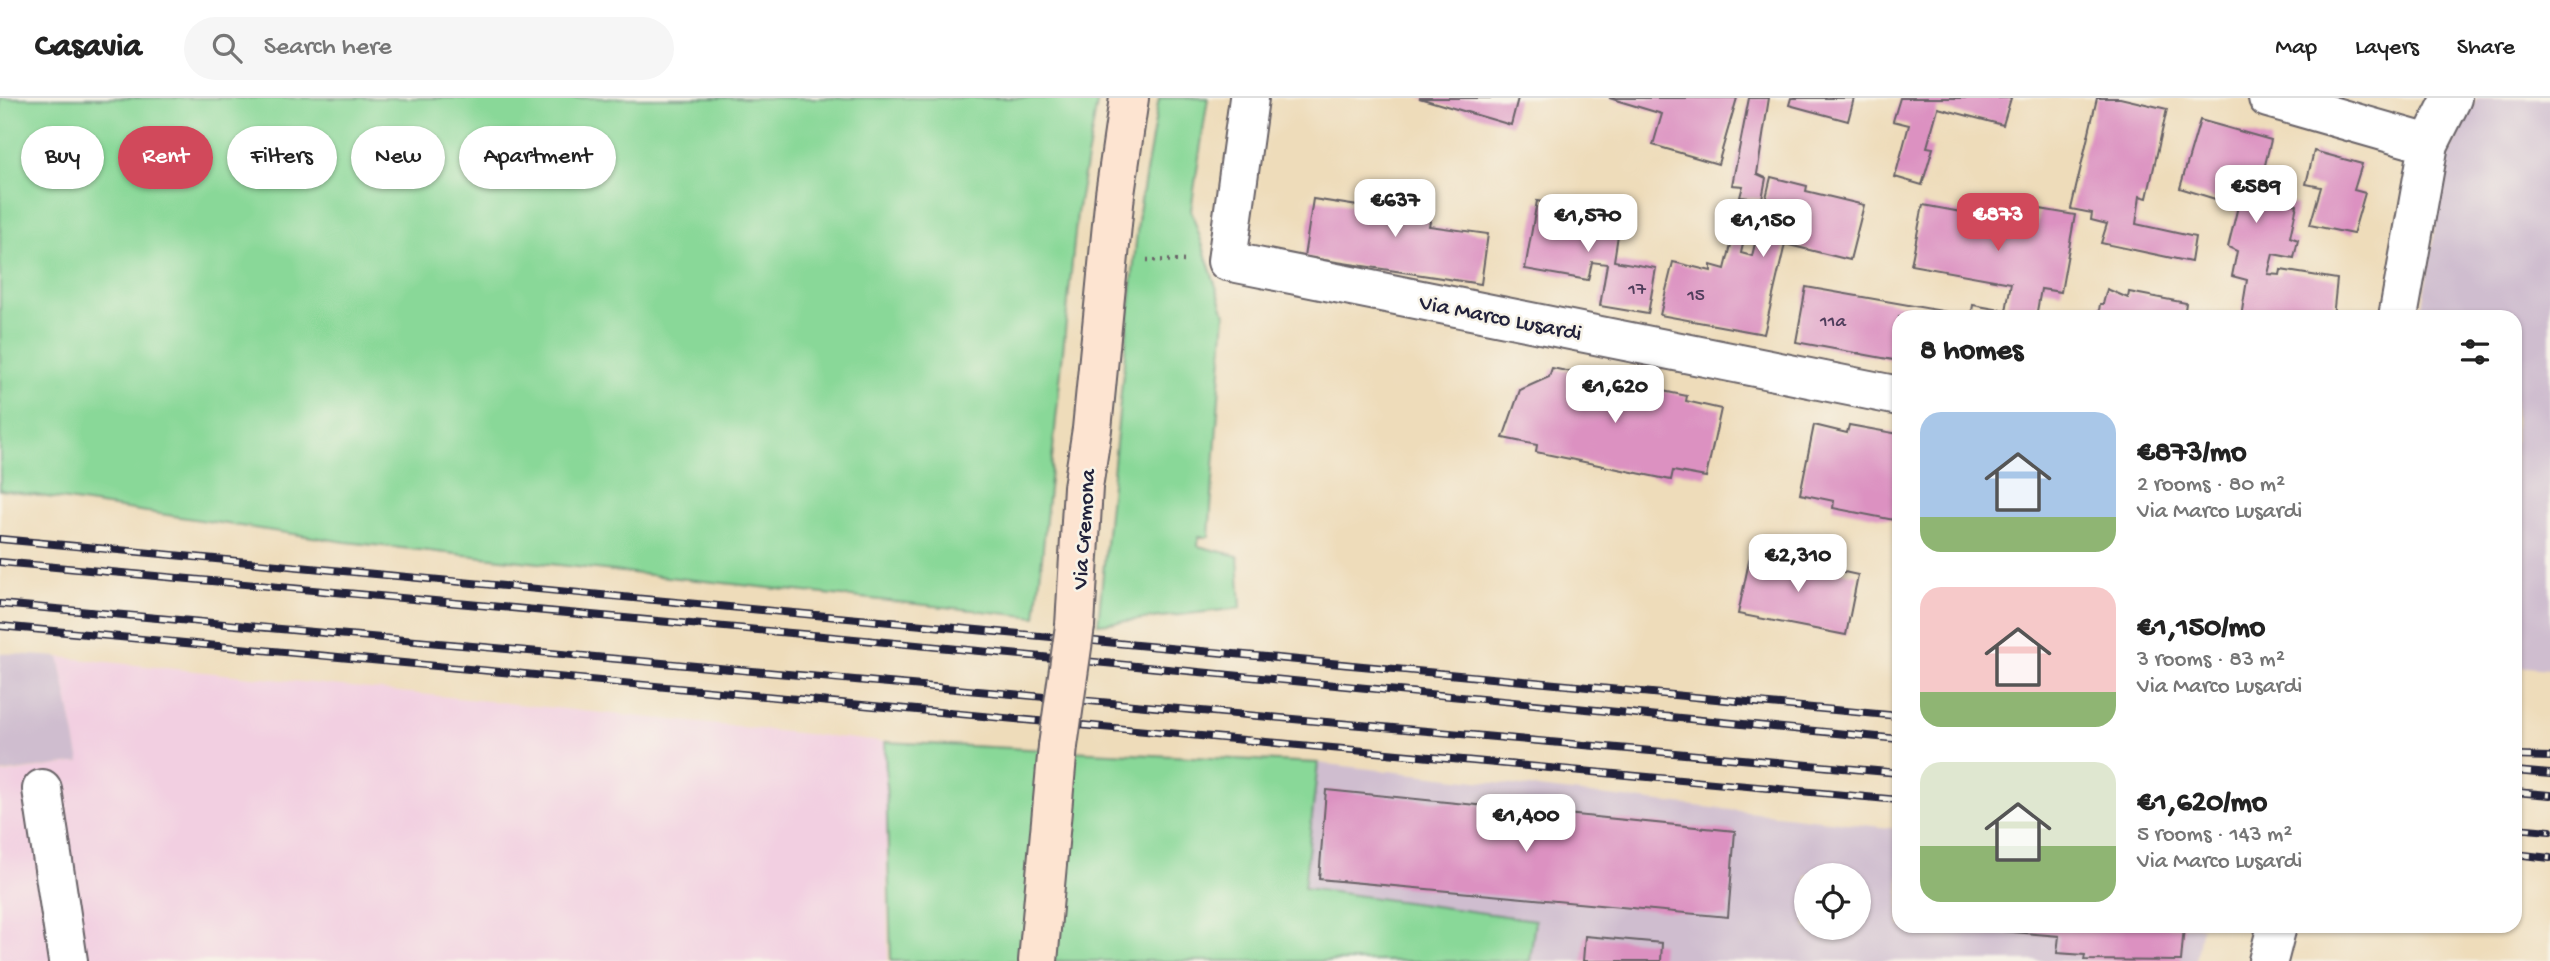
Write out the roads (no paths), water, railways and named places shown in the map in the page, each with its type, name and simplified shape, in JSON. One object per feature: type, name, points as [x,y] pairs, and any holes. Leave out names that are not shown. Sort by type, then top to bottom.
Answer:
[{"type":"main road","name":"Via Cremona","points":[[1038,961],[1058,746],[1075,626],[1083,487],[1092,429],[1110,231],[1129,98]]},
{"type":"street","name":"Via Marco Lusardi","points":[[1249,98],[1227,261],[1892,396]]},
{"type":"street","points":[[2267,98],[2429,144]]},
{"type":"street","points":[[2399,310],[2429,144],[2452,98]]},
{"type":"street","points":[[42,789],[68,961]]},
{"type":"street","points":[[2268,961],[2275,933]]},
{"type":"railway","points":[[0,539],[1892,715]]},
{"type":"railway","points":[[0,562],[802,634],[1892,738]]},
{"type":"railway","points":[[0,604],[1892,772]]},
{"type":"railway","points":[[0,626],[1892,799]]},
{"type":"railway","points":[[2522,756],[2550,757]]},
{"type":"railway","points":[[2522,772],[2550,774]]},
{"type":"railway","points":[[2522,793],[2550,795]]},
{"type":"railway","points":[[2522,829],[2550,831]]},
{"type":"railway","points":[[2522,855],[2550,858]]}]
